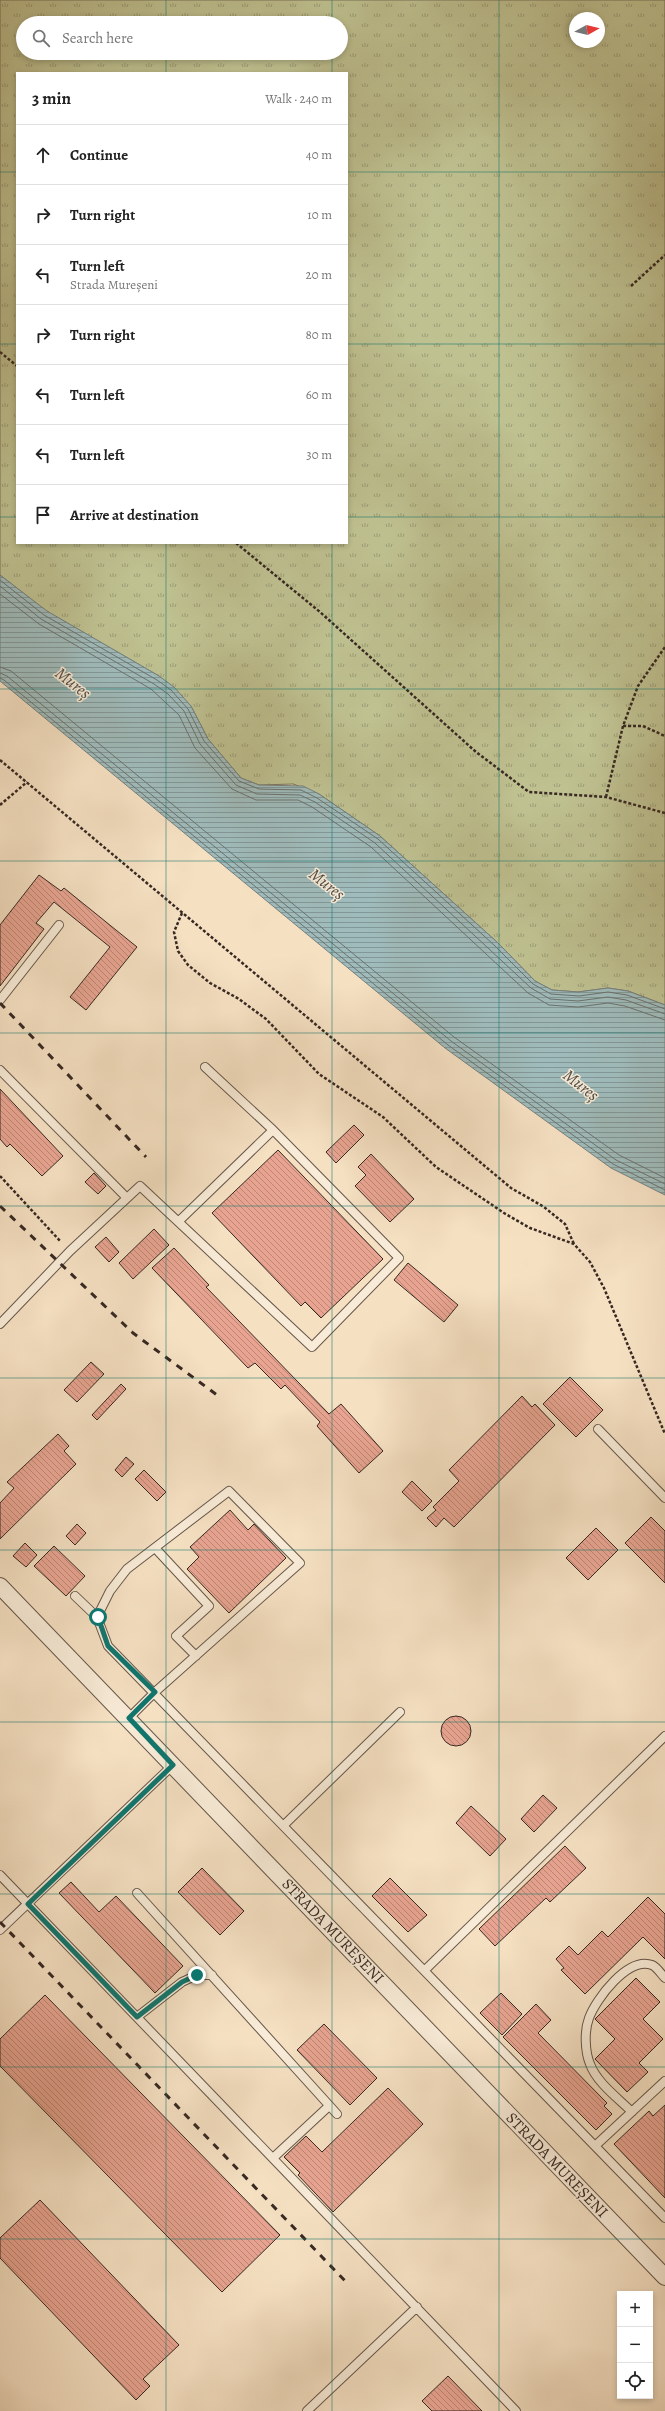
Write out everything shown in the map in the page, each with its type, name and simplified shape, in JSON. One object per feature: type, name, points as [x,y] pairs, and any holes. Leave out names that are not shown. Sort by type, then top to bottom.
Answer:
[{"type":"street","name":"STRADA MUREȘENI","points":[[0,1586],[129,1718],[665,2278]]},
{"type":"lane","points":[[0,1000],[59,925]]},
{"type":"lane","points":[[0,1324],[70,1251],[140,1186],[179,1221],[312,1348],[399,1258],[273,1130],[205,1067]]},
{"type":"lane","points":[[0,1070],[127,1198]]},
{"type":"lane","points":[[179,1221],[273,1130]]},
{"type":"lane","points":[[598,1429],[665,1498]]},
{"type":"lane","points":[[98,1617],[110,1591],[127,1569],[229,1491],[300,1563],[155,1692],[129,1718]]},
{"type":"lane","points":[[154,1548],[209,1606],[176,1636],[196,1656]]},
{"type":"lane","points":[[75,1596],[98,1617],[108,1646],[155,1692],[665,2218]]},
{"type":"lane","points":[[284,1825],[400,1712]]},
{"type":"lane","points":[[425,1970],[665,1736]]},
{"type":"lane","points":[[0,1930],[173,1765]]},
{"type":"lane","points":[[0,1875],[418,2307],[516,2411]]},
{"type":"lane","points":[[137,1893],[336,2114]]},
{"type":"lane","points":[[632,2112],[599,2079],[589,2063],[586,2038],[589,2019],[602,1996],[630,1967],[641,1964],[653,1965],[665,1978]]},
{"type":"lane","points":[[137,2017],[182,1982],[197,1975],[212,1975]]},
{"type":"lane","points":[[595,2146],[665,2081]]},
{"type":"lane","points":[[273,2158],[329,2106]]},
{"type":"lane","points":[[306,2411],[418,2307]]},
{"type":"path","points":[[631,286],[665,255]]},
{"type":"path","points":[[0,352],[16,365]]},
{"type":"path","points":[[237,544],[320,612],[476,752],[529,792],[606,797],[665,813]]},
{"type":"path","points":[[606,797],[623,726],[638,686],[665,647]]},
{"type":"path","points":[[623,726],[643,726],[665,736]]},
{"type":"path","points":[[0,760],[510,1188],[544,1207],[565,1224],[574,1244],[590,1262],[604,1288],[665,1434]]},
{"type":"path","points":[[0,805],[27,782]]},
{"type":"path","points":[[182,913],[174,932],[178,951],[188,965],[210,983],[240,999],[266,1019],[319,1074],[383,1117],[436,1167],[504,1213],[530,1228],[574,1244]]},
{"type":"path","points":[[0,1176],[70,1251]]},
{"type":"green space","points":[[0,0],[665,0],[665,1005],[628,991],[608,988],[578,992],[552,990],[535,981],[498,943],[380,836],[319,794],[293,784],[259,785],[241,778],[208,739],[191,706],[159,676],[46,611],[0,575]]},
{"type":"water","name":"Mureș","points":[[0,575],[47,611],[159,676],[174,687],[191,706],[208,739],[241,778],[259,785],[303,786],[319,794],[380,836],[498,943],[535,981],[552,990],[578,992],[608,988],[628,991],[665,1005],[665,1195],[611,1168],[445,1048],[0,681]]},
{"type":"building","points":[[39,875],[61,891],[64,888],[137,947],[86,1010],[70,997],[110,947],[54,902],[36,923],[44,929],[0,986],[0,925]]},
{"type":"building","points":[[0,1089],[63,1156],[42,1176],[10,1144],[7,1147],[0,1139]]},
{"type":"building","points":[[354,1125],[364,1135],[336,1163],[326,1152]]},
{"type":"building","points":[[278,1150],[383,1259],[321,1318],[305,1302],[301,1306],[212,1213]]},
{"type":"building","points":[[371,1154],[414,1199],[390,1222],[355,1186],[366,1175],[358,1167]]},
{"type":"building","points":[[94,1173],[106,1186],[98,1194],[85,1182]]},
{"type":"building","points":[[154,1229],[169,1245],[133,1279],[119,1263]]},
{"type":"building","points":[[106,1237],[119,1252],[109,1262],[95,1247]]},
{"type":"building","points":[[174,1248],[209,1285],[206,1287],[329,1414],[341,1404],[383,1451],[359,1473],[317,1426],[320,1422],[285,1385],[281,1389],[255,1363],[248,1368],[152,1268]]},
{"type":"building","points":[[408,1263],[458,1305],[444,1322],[394,1280]]},
{"type":"building","points":[[91,1362],[104,1374],[77,1402],[64,1390]]},
{"type":"building","points":[[570,1377],[603,1410],[576,1437],[543,1404]]},
{"type":"building","points":[[121,1384],[126,1389],[97,1420],[92,1415]]},
{"type":"building","points":[[522,1396],[532,1407],[535,1404],[555,1425],[454,1527],[444,1518],[436,1527],[427,1518],[436,1510],[433,1507],[459,1481],[449,1470]]},
{"type":"building","points":[[58,1434],[69,1446],[64,1451],[76,1464],[0,1539],[0,1503],[14,1488],[7,1482]]},
{"type":"building","points":[[126,1457],[134,1464],[122,1477],[115,1470]]},
{"type":"building","points":[[144,1470],[166,1492],[157,1501],[135,1479]]},
{"type":"building","points":[[412,1481],[432,1501],[422,1511],[402,1492]]},
{"type":"building","points":[[230,1510],[248,1530],[254,1524],[286,1558],[229,1613],[187,1569],[199,1557],[190,1547]]},
{"type":"building","points":[[651,1517],[665,1531],[665,1583],[625,1543]]},
{"type":"building","points":[[77,1524],[86,1533],[75,1545],[66,1536]]},
{"type":"building","points":[[596,1528],[618,1550],[588,1580],[566,1558]]},
{"type":"building","points":[[25,1543],[37,1555],[26,1567],[13,1556]]},
{"type":"building","points":[[54,1546],[85,1576],[66,1596],[34,1566]]},
{"type":"building","points":[[456,1716],[466,1721],[471,1731],[466,1741],[456,1746],[446,1741],[441,1731],[446,1721]]},
{"type":"building","points":[[543,1795],[557,1808],[534,1832],[521,1819]]},
{"type":"building","points":[[471,1806],[506,1839],[490,1856],[456,1823]]},
{"type":"building","points":[[565,1846],[586,1868],[550,1902],[546,1898],[495,1946],[479,1929]]},
{"type":"building","points":[[202,1868],[244,1911],[220,1935],[178,1892]]},
{"type":"building","points":[[390,1878],[427,1915],[408,1932],[372,1896]]},
{"type":"building","points":[[71,1882],[99,1912],[116,1896],[183,1966],[155,1993],[59,1893]]},
{"type":"building","points":[[648,1897],[665,1914],[665,1959],[643,1937],[585,1994],[561,1970],[564,1968],[556,1959],[569,1946],[578,1955],[602,1931],[608,1937]]},
{"type":"building","points":[[636,1978],[660,2002],[643,2019],[663,2039],[639,2063],[648,2072],[627,2092],[595,2059],[615,2039],[595,2019]]},
{"type":"building","points":[[501,1993],[522,2014],[502,2035],[480,2013]]},
{"type":"building","points":[[45,1995],[280,2235],[222,2292],[0,2066],[0,2039]]},
{"type":"building","points":[[536,2004],[551,2020],[538,2033],[607,2103],[604,2106],[612,2114],[596,2130],[503,2037]]},
{"type":"building","points":[[324,2024],[377,2078],[350,2105],[297,2050]]},
{"type":"building","points":[[388,2088],[423,2124],[333,2212],[298,2175],[300,2173],[284,2157],[306,2136],[322,2152]]},
{"type":"building","points":[[665,2105],[665,2198],[614,2144],[649,2111],[653,2116]]},
{"type":"building","points":[[40,2200],[179,2345],[143,2379],[150,2386],[136,2400],[0,2258],[0,2238]]},
{"type":"building","points":[[448,2376],[482,2411],[432,2411],[422,2401]]},
{"type":"railway","points":[[0,1003],[146,1157]]},
{"type":"railway","points":[[0,1206],[133,1333],[217,1395]]},
{"type":"railway","points":[[0,1922],[349,2285]]},
{"type":"route","points":[[98,1617],[108,1646],[155,1692],[129,1718],[173,1765],[28,1904],[137,2017],[182,1982],[197,1975]]}]
